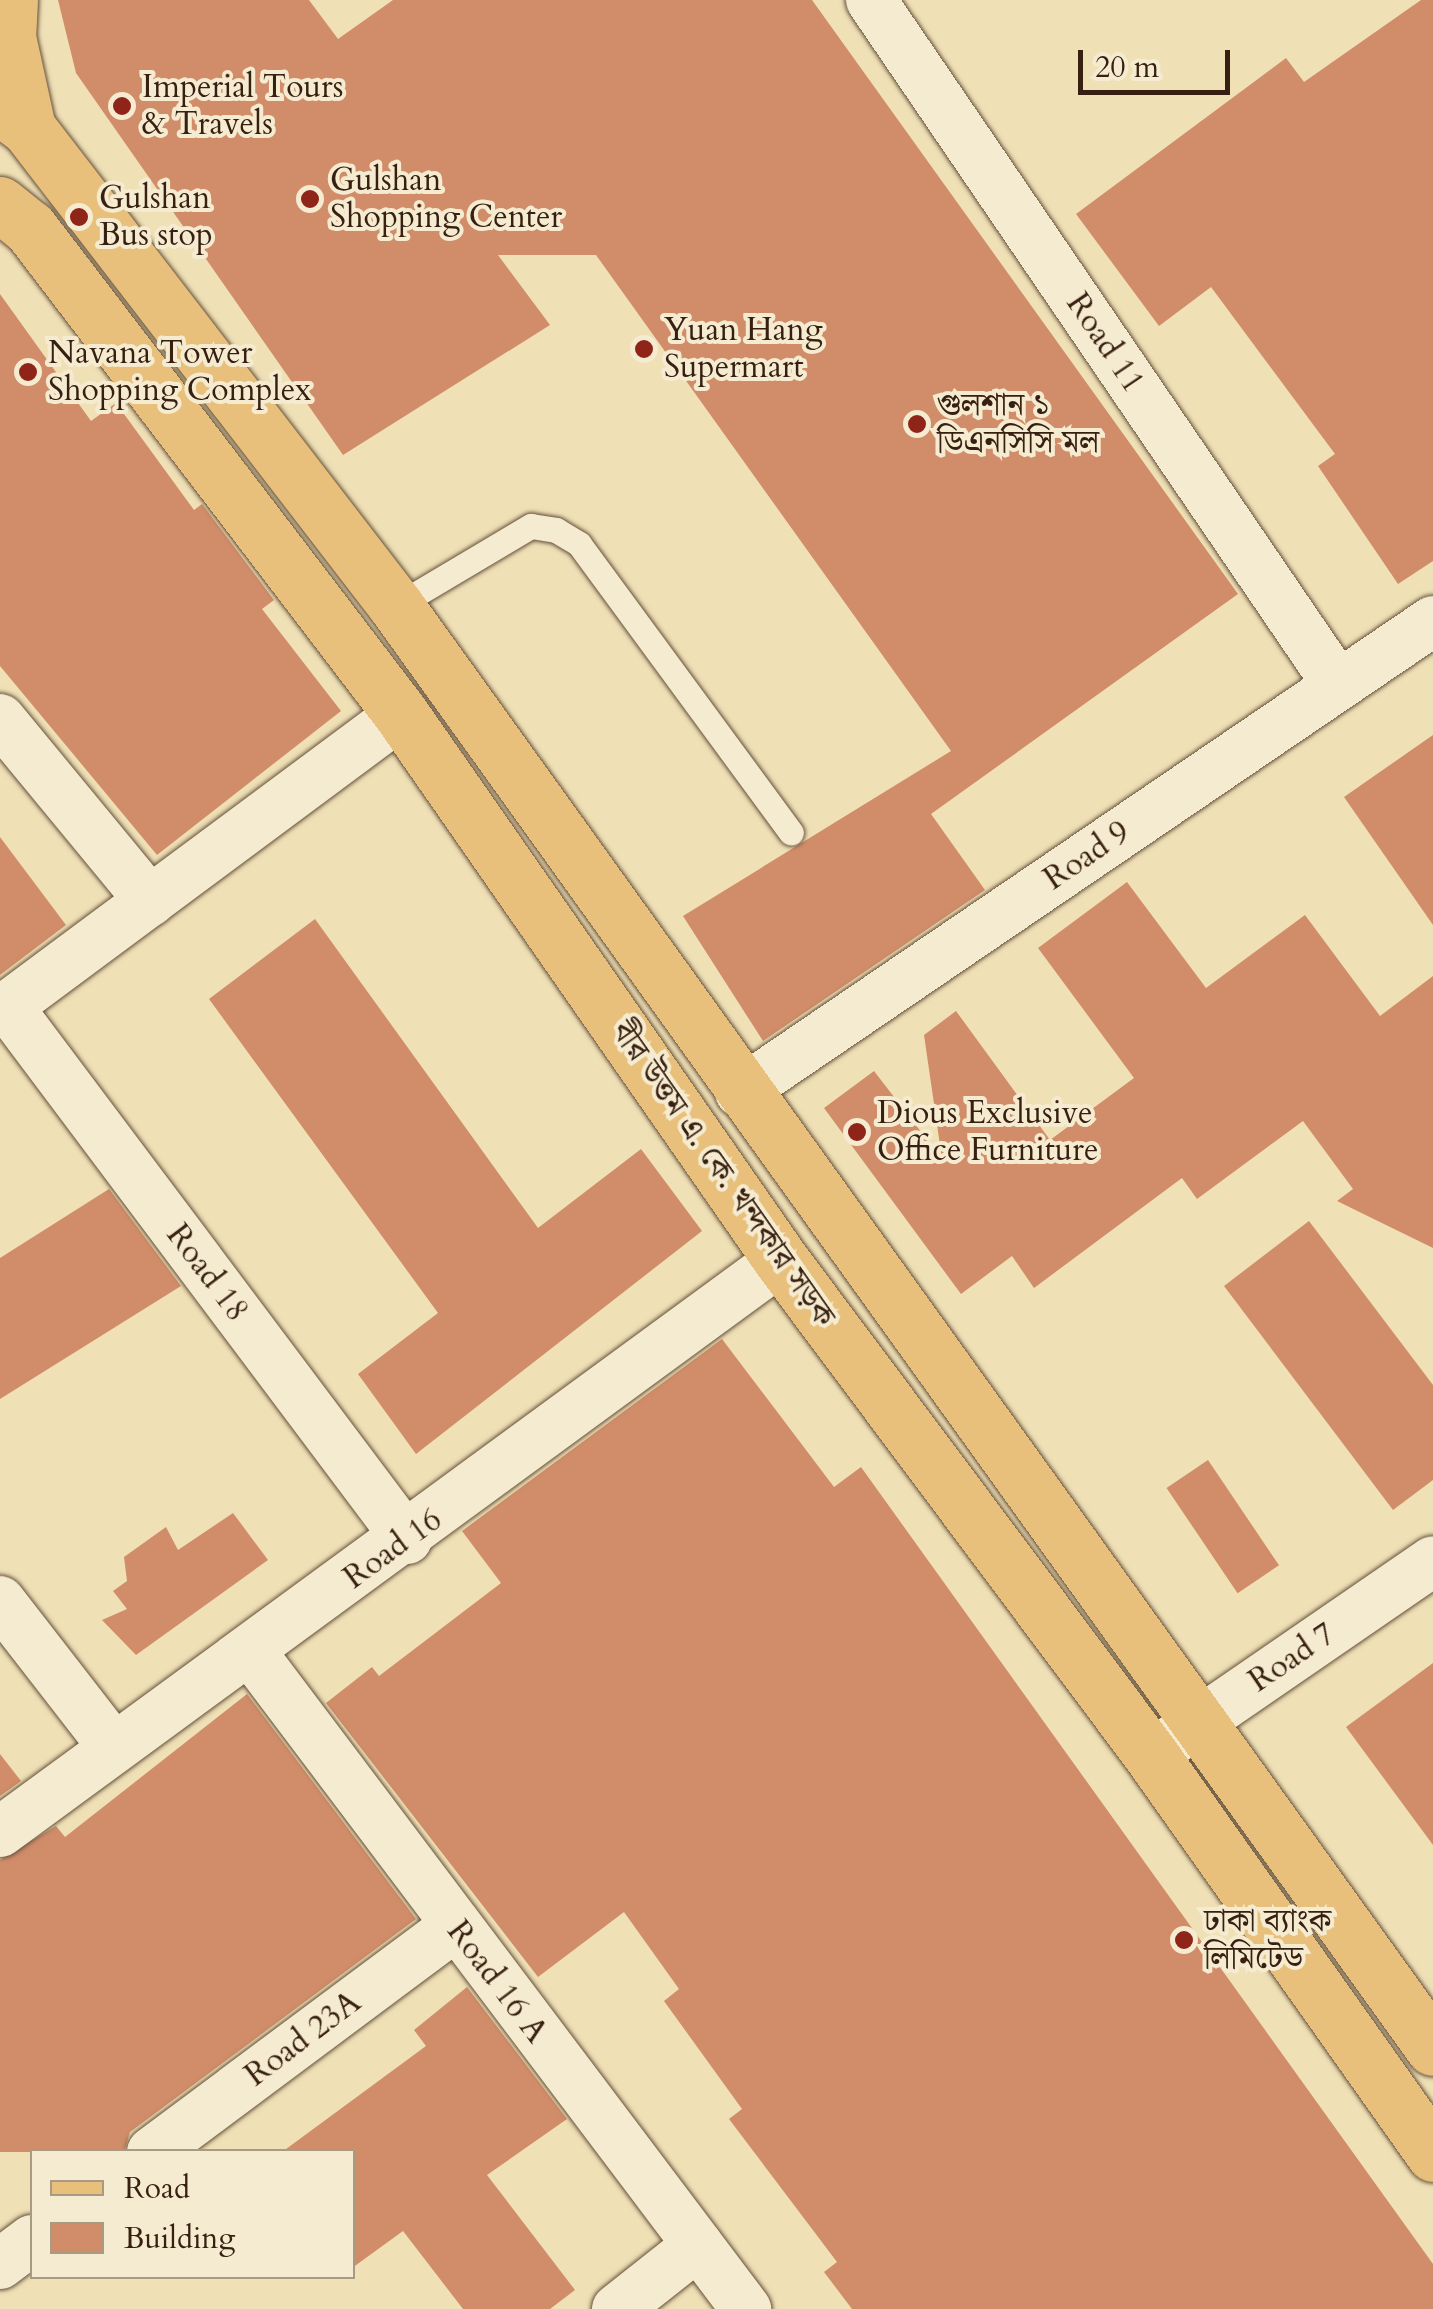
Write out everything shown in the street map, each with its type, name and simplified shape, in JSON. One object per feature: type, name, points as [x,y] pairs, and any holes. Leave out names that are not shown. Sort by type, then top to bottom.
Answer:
[{"type":"main road","points":[[10,0],[8,37],[14,118]]},
{"type":"main road","name":"বীর উত্তম এ. কে. খন্দকার সড়ক","points":[[14,118],[396,606],[740,1092],[1433,2048]]},
{"type":"main road","name":"বীর উত্তম এ. কে. খন্দকার সড়ক","points":[[10,219],[401,714],[781,1260],[1151,1755],[1433,2154]]},
{"type":"street","name":"Road 11","points":[[871,0],[1338,686]]},
{"type":"street","name":"Road 9","points":[[740,1092],[1433,621]]},
{"type":"street","points":[[4,1010],[401,714]]},
{"type":"street","points":[[0,718],[150,900]]},
{"type":"street","name":"Road 18","points":[[4,1010],[407,1539]]},
{"type":"street","name":"Road 16","points":[[0,1832],[407,1539],[781,1260]]},
{"type":"street","name":"Road 7","points":[[1151,1755],[1433,1562]]},
{"type":"street","points":[[0,1600],[114,1748]]},
{"type":"street","name":"Road 16 A","points":[[251,1652],[454,1927],[746,2309]]},
{"type":"street","name":"Road 23A","points":[[156,2149],[454,1927]]},
{"type":"street","points":[[0,2264],[30,2242]]},
{"type":"street","points":[[617,2309],[698,2246]]},
{"type":"lane","points":[[396,606],[531,526],[556,530],[579,544],[791,834]]},
{"type":"building","name":"গুলশান ১ ডিএনসিসি মল","points":[[58,0],[309,0],[338,39],[393,0],[812,0],[1238,594],[931,814],[985,890],[763,1041],[683,916],[951,751],[596,255],[498,255],[550,325],[343,455],[76,73]]},
{"type":"building","points":[[1421,0],[1433,0],[1433,561],[1398,584],[1318,466],[1335,454],[1211,287],[1159,326],[1076,214],[1286,58],[1304,82]]},
{"type":"building","points":[[0,294],[91,421],[116,403],[194,510],[202,504],[274,600],[262,609],[341,711],[157,855],[0,666]]},
{"type":"building","points":[[1433,735],[1433,925],[1344,797]]},
{"type":"building","points":[[0,837],[66,925],[0,975]]},
{"type":"building","points":[[1127,882],[1206,988],[1305,915],[1380,1016],[1433,976],[1433,1248],[1337,1201],[1353,1189],[1303,1121],[1197,1199],[1182,1178],[1034,1288],[1012,1256],[961,1294],[824,1108],[874,1071],[942,1159],[924,1035],[956,1011],[1050,1140],[1134,1078],[1038,948]]},
{"type":"building","points":[[315,919],[538,1228],[641,1149],[702,1231],[416,1454],[358,1374],[438,1313],[209,999]]},
{"type":"building","points":[[109,1189],[181,1286],[0,1399],[0,1258]]},
{"type":"building","points":[[1309,1221],[1433,1385],[1433,1480],[1393,1510],[1224,1286]]},
{"type":"building","points":[[722,1339],[834,1487],[861,1467],[1433,2264],[1433,2309],[852,2309],[824,2272],[837,2262],[729,2119],[742,2109],[664,2001],[679,1989],[624,1912],[538,1977],[326,1703],[372,1667],[379,1676],[501,1583],[462,1531]]},
{"type":"building","points":[[1208,1460],[1279,1565],[1238,1593],[1167,1488]]},
{"type":"building","points":[[233,1513],[268,1560],[136,1655],[102,1620],[127,1609],[113,1591],[127,1581],[124,1557],[166,1527],[178,1550]]},
{"type":"building","points":[[1433,1663],[1433,1845],[1346,1727]]},
{"type":"building","points":[[247,1694],[416,1919],[130,2132],[125,2149],[0,2152],[0,1860],[56,1826],[65,1837]]},
{"type":"building","points":[[0,1754],[21,1781],[0,1796]]},
{"type":"building","points":[[467,1987],[567,2119],[487,2175],[575,2290],[550,2309],[463,2309],[403,2231],[355,2266],[355,2149],[286,2149],[426,2046],[414,2030]]},
{"type":"place","name":"Imperial Tours & Travels","points":[[122,106]]},
{"type":"place","name":"Gulshan Shopping Center","points":[[310,199]]},
{"type":"place","name":"Gulshan Bus stop","points":[[79,217]]},
{"type":"place","name":"Yuan Hang Supermart","points":[[644,349]]},
{"type":"place","name":"Navana Tower Shopping Complex","points":[[28,372]]},
{"type":"place","name":"গুলশান ১ ডিএনসিসি মল","points":[[917,424]]},
{"type":"place","name":"Dious Exclusive Office Furniture","points":[[857,1132]]},
{"type":"place","name":"ঢাকা ব্যাংক লিমিটেড","points":[[1184,1940]]}]
